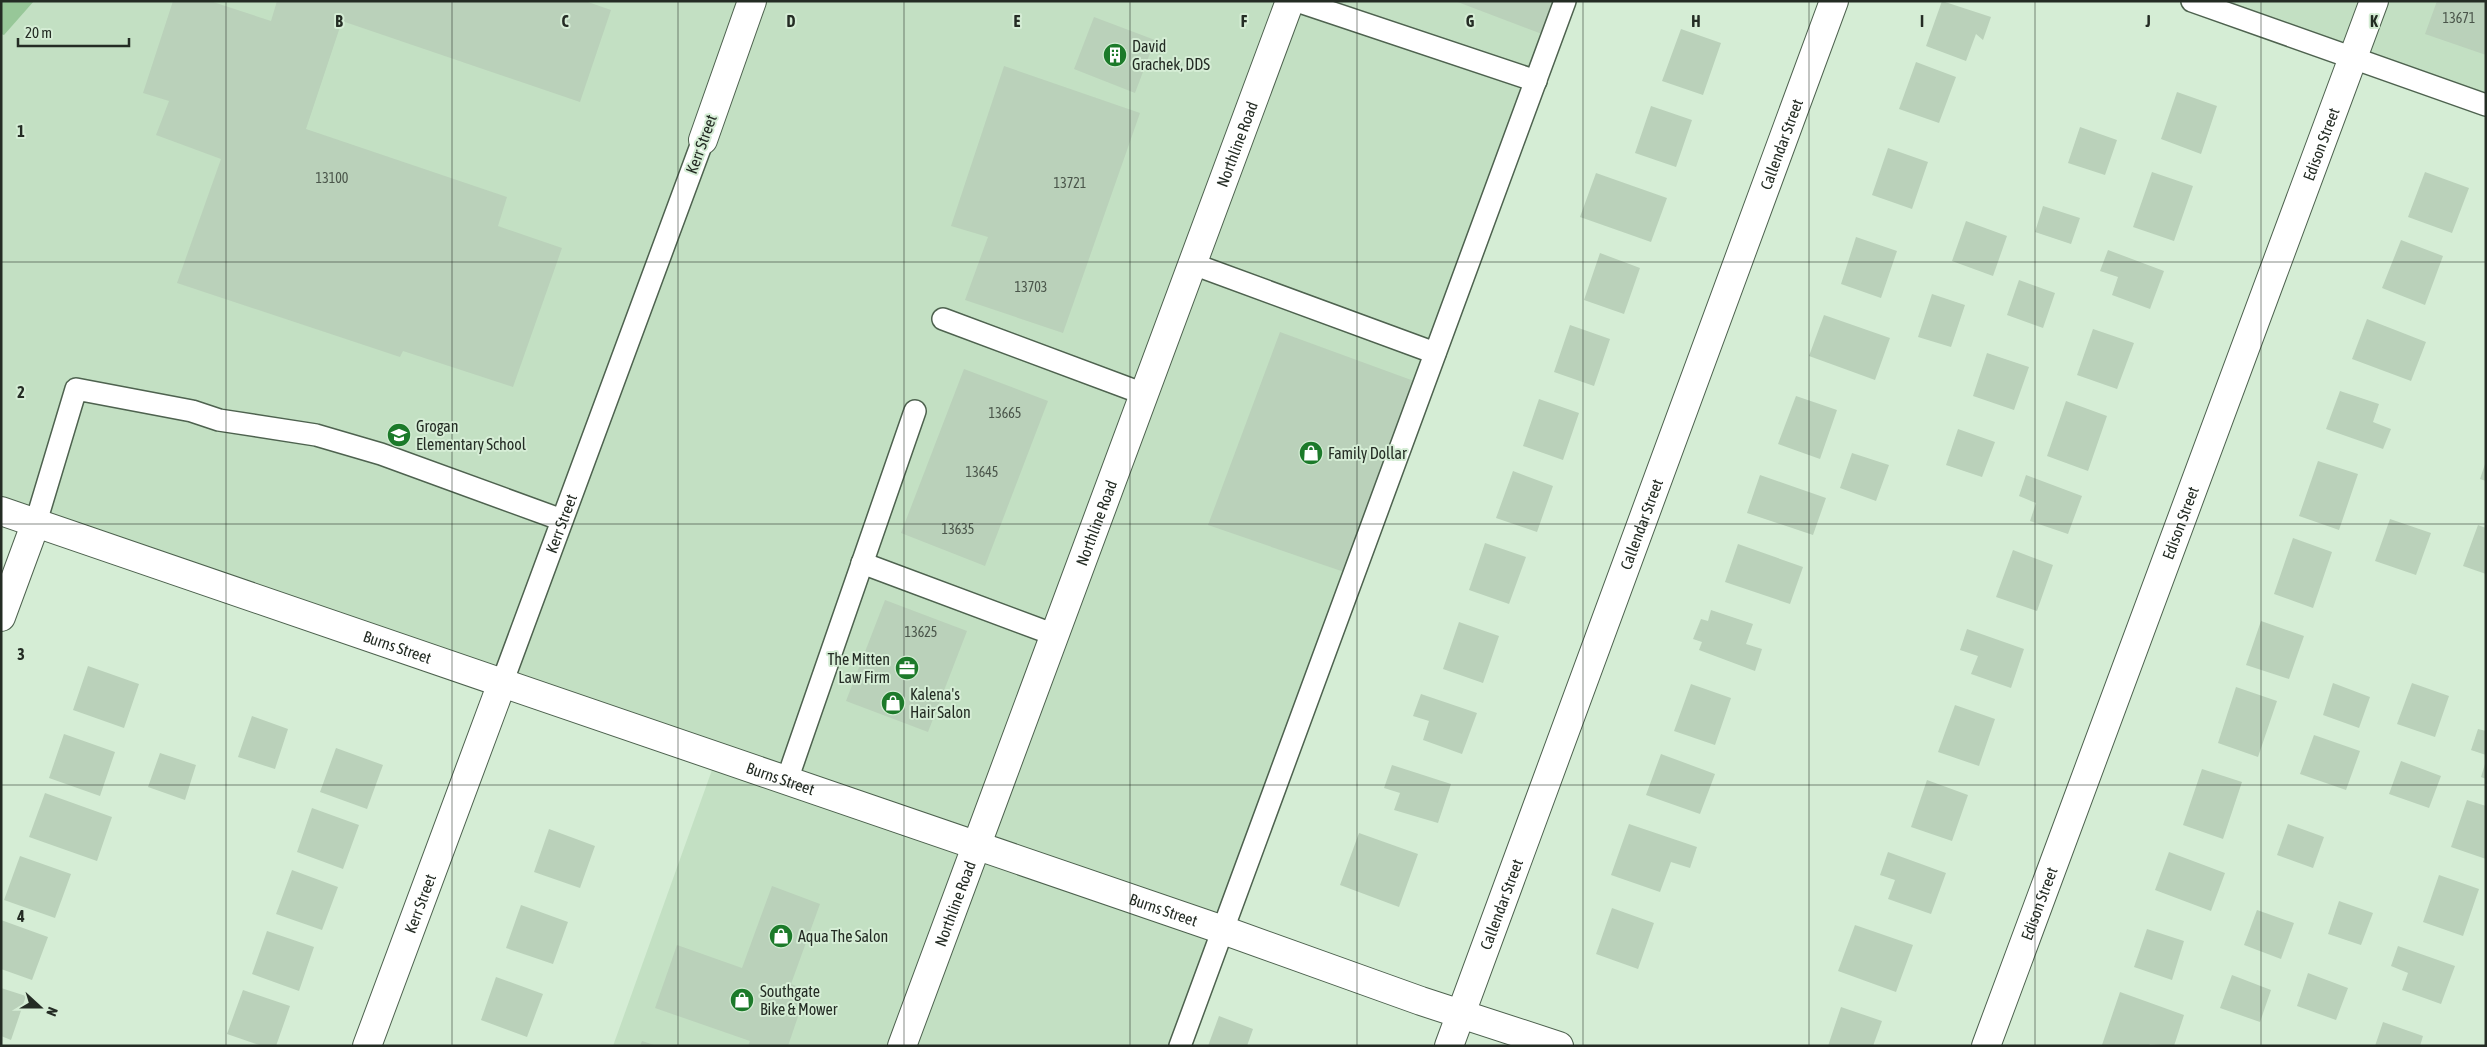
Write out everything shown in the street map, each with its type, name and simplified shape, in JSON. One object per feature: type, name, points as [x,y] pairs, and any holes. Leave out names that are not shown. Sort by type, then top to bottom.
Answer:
[{"type":"street","name":"Kerr Street","points":[[703,140],[752,1]]},
{"type":"street","name":"Northline Road","points":[[902,1046],[1290,1]]},
{"type":"street","name":"Callendar Street","points":[[1448,1046],[1834,1]]},
{"type":"street","name":"Edison Street","points":[[1986,1046],[2374,1]]},
{"type":"street","name":"Burns Street","points":[[1,511],[1559,1046]]},
{"type":"street","points":[[1,617],[36,522]]},
{"type":"street","name":"Kerr Street","points":[[367,1046],[502,683]]},
{"type":"lane","points":[[1297,1],[1536,81]]},
{"type":"lane","points":[[1180,1046],[1565,1]]},
{"type":"lane","points":[[2192,1],[2486,105]]},
{"type":"lane","name":"Kerr Street","points":[[502,683],[703,140]]},
{"type":"lane","points":[[1193,264],[1435,353]]},
{"type":"lane","points":[[943,319],[1144,394]]},
{"type":"lane","points":[[36,522],[76,389],[192,411],[220,420],[316,434],[381,454],[562,520]]},
{"type":"lane","points":[[787,780],[915,411]]},
{"type":"lane","points":[[862,563],[1055,635]]},
{"type":"shaded area","points":[[1,1],[1565,1],[1180,1046],[613,1046],[717,756],[1,511]]},
{"type":"shaded area","points":[[2192,1],[2486,1],[2486,105]]},
{"type":"green space","points":[[1,1],[34,1],[4,35],[1,34]]},
{"type":"building","points":[[173,1],[210,1],[271,21],[277,1],[585,1],[611,10],[580,102],[342,21],[306,129],[507,197],[498,226],[562,248],[513,387],[403,351],[400,357],[177,283],[221,159],[156,135],[169,101],[143,93]]},
{"type":"building","points":[[1455,1],[1555,1],[1542,34]]},
{"type":"building","points":[[1942,1],[1991,17],[1983,40],[1976,34],[1966,61],[1926,46]]},
{"type":"building","points":[[2437,1],[2486,1],[2486,55],[2425,34]]},
{"type":"building","name":"David Grachek, DDS","points":[[1094,17],[1155,40],[1135,93],[1074,69]]},
{"type":"building","points":[[1681,29],[1721,43],[1703,95],[1662,81]]},
{"type":"building","points":[[1916,62],[1956,77],[1939,123],[1899,109]]},
{"type":"building","points":[[1004,66],[1140,113],[1063,333],[965,300],[988,237],[951,226]]},
{"type":"building","points":[[2177,92],[2217,106],[2201,154],[2161,139]]},
{"type":"building","points":[[1651,106],[1692,120],[1676,167],[1635,153]]},
{"type":"building","points":[[2080,127],[2117,140],[2105,175],[2068,163]]},
{"type":"building","points":[[1888,148],[1928,162],[1912,209],[1872,195]]},
{"type":"building","points":[[2152,172],[2193,186],[2174,241],[2133,227]]},
{"type":"building","points":[[2425,172],[2469,188],[2452,233],[2408,217]]},
{"type":"building","points":[[1596,173],[1667,198],[1651,242],[1580,217]]},
{"type":"building","points":[[2043,206],[2080,218],[2071,244],[2035,232]]},
{"type":"building","points":[[1966,221],[2007,236],[1993,276],[1952,261]]},
{"type":"building","points":[[1856,237],[1897,251],[1881,298],[1841,284]]},
{"type":"building","points":[[2401,240],[2443,256],[2425,305],[2382,288]]},
{"type":"building","points":[[2108,250],[2164,271],[2150,309],[2112,295],[2118,277],[2100,271]]},
{"type":"building","points":[[1600,253],[1640,268],[1624,314],[1584,300]]},
{"type":"building","points":[[2019,280],[2055,293],[2043,328],[2007,315]]},
{"type":"building","points":[[1932,294],[1965,305],[1951,347],[1918,337]]},
{"type":"building","points":[[1824,315],[1890,338],[1875,380],[1809,356]]},
{"type":"building","points":[[2367,319],[2426,342],[2411,381],[2352,359]]},
{"type":"building","points":[[1570,325],[1610,339],[1594,386],[1554,372]]},
{"type":"building","points":[[2093,329],[2134,343],[2117,389],[2077,375]]},
{"type":"building","name":"Family Dollar","points":[[1280,332],[1414,381],[1344,572],[1208,525]]},
{"type":"building","points":[[1987,353],[2029,367],[2014,410],[1973,396]]},
{"type":"building","points":[[964,369],[1048,401],[985,566],[901,533]]},
{"type":"building","points":[[2340,391],[2379,404],[2373,422],[2391,429],[2383,449],[2326,429]]},
{"type":"building","points":[[1796,396],[1837,410],[1820,459],[1778,444]]},
{"type":"building","points":[[1539,399],[1579,413],[1563,460],[1523,446]]},
{"type":"building","points":[[2066,401],[2107,416],[2088,471],[2047,456]]},
{"type":"building","points":[[1958,429],[1995,442],[1982,477],[1946,465]]},
{"type":"building","points":[[1852,453],[1889,465],[1876,501],[1840,488]]},
{"type":"building","points":[[2318,461],[2358,474],[2339,530],[2299,516]]},
{"type":"building","points":[[2486,464],[2486,481],[2480,479]]},
{"type":"building","points":[[1513,471],[1553,486],[1537,532],[1496,518]]},
{"type":"building","points":[[1760,475],[1826,498],[1813,535],[1747,513]]},
{"type":"building","points":[[2026,475],[2082,496],[2068,534],[2030,521],[2036,503],[2019,496]]},
{"type":"building","points":[[2390,519],[2431,533],[2416,575],[2375,561]]},
{"type":"building","points":[[2478,525],[2486,528],[2486,574],[2463,566]]},
{"type":"building","points":[[2293,538],[2332,552],[2313,608],[2274,594]]},
{"type":"building","points":[[1485,543],[1526,557],[1509,604],[1469,590]]},
{"type":"building","points":[[1738,544],[1803,567],[1790,604],[1725,582]]},
{"type":"building","points":[[2013,550],[2053,565],[2037,611],[1996,597]]},
{"type":"building","points":[[885,600],[967,631],[928,732],[846,701]]},
{"type":"building","points":[[1711,610],[1753,624],[1746,644],[1762,649],[1755,671],[1699,650],[1702,642],[1693,639],[1701,619],[1708,621]]},
{"type":"building","points":[[2261,621],[2304,636],[2289,679],[2246,665]]},
{"type":"building","points":[[1459,622],[1499,636],[1483,683],[1443,669]]},
{"type":"building","points":[[1967,629],[2024,649],[2011,688],[1971,674],[1978,656],[1960,650]]},
{"type":"building","points":[[88,666],[139,684],[124,728],[73,710]]},
{"type":"building","points":[[2333,683],[2370,697],[2359,728],[2323,715]]},
{"type":"building","points":[[2412,683],[2449,696],[2435,737],[2397,724]]},
{"type":"building","points":[[1691,684],[1731,698],[1715,745],[1674,731]]},
{"type":"building","points":[[2236,687],[2277,701],[2258,757],[2218,743]]},
{"type":"building","points":[[1421,694],[1477,713],[1462,754],[1423,740],[1429,721],[1413,716]]},
{"type":"building","points":[[1955,705],[1995,719],[1979,766],[1938,752]]},
{"type":"building","points":[[252,716],[288,729],[275,769],[238,757]]},
{"type":"building","points":[[2478,729],[2486,731],[2486,755],[2471,750]]},
{"type":"building","points":[[64,734],[115,752],[100,796],[49,778]]},
{"type":"building","points":[[2314,735],[2360,751],[2346,790],[2300,774]]},
{"type":"building","points":[[336,748],[383,765],[367,809],[320,792]]},
{"type":"building","points":[[160,753],[196,765],[185,800],[148,787]]},
{"type":"building","points":[[1661,754],[1715,774],[1700,814],[1646,795]]},
{"type":"building","points":[[2401,761],[2441,776],[2429,808],[2389,794]]},
{"type":"building","points":[[2486,764],[2486,779],[2481,777]]},
{"type":"building","points":[[1392,765],[1451,784],[1438,823],[1394,810],[1400,793],[1384,788]]},
{"type":"building","points":[[2202,769],[2242,782],[2223,839],[2183,825]]},
{"type":"building","points":[[1927,780],[1968,795],[1952,841],[1911,827]]},
{"type":"building","points":[[45,793],[112,817],[97,861],[29,837]]},
{"type":"building","points":[[2467,800],[2486,806],[2486,859],[2451,847]]},
{"type":"building","points":[[312,808],[359,825],[343,869],[297,852]]},
{"type":"building","points":[[1629,824],[1697,847],[1690,868],[1671,862],[1660,892],[1611,875]]},
{"type":"building","points":[[2288,824],[2324,837],[2313,868],[2277,855]]},
{"type":"building","points":[[549,829],[595,846],[580,888],[534,872]]},
{"type":"building","points":[[1359,833],[1418,854],[1399,907],[1340,885]]},
{"type":"building","points":[[1888,852],[1946,873],[1931,914],[1888,899],[1895,880],[1880,875]]},
{"type":"building","points":[[2169,852],[2225,873],[2211,911],[2155,890]]},
{"type":"building","points":[[20,856],[71,874],[55,918],[4,900]]},
{"type":"building","points":[[292,870],[338,887],[322,930],[276,914]]},
{"type":"building","points":[[2439,875],[2479,889],[2463,936],[2423,922]]},
{"type":"building","points":[[772,886],[820,904],[791,984],[807,990],[788,1046],[748,1046],[750,1041],[655,1008],[677,945],[742,968]]},
{"type":"building","points":[[2339,901],[2373,913],[2361,945],[2328,934]]},
{"type":"building","points":[[521,905],[568,922],[553,964],[506,948]]},
{"type":"building","points":[[1612,908],[1654,923],[1638,969],[1596,954]]},
{"type":"building","points":[[2257,910],[2294,923],[2281,959],[2244,945]]},
{"type":"building","points":[[1,920],[48,937],[32,980],[1,969]]},
{"type":"building","points":[[1855,925],[1913,945],[1896,992],[1838,971]]},
{"type":"building","points":[[2147,929],[2184,941],[2172,980],[2134,967]]},
{"type":"building","points":[[267,931],[314,947],[299,991],[252,974]]},
{"type":"building","points":[[2398,946],[2455,966],[2441,1004],[2402,990],[2408,973],[2391,966]]},
{"type":"building","points":[[2308,973],[2348,988],[2336,1020],[2297,1006]]},
{"type":"building","points":[[2232,975],[2271,990],[2260,1022],[2220,1008]]},
{"type":"building","points":[[496,977],[543,994],[527,1037],[481,1020]]},
{"type":"building","points":[[1,988],[26,996],[11,1040],[1,1036]]},
{"type":"building","points":[[243,990],[290,1006],[276,1046],[262,1046],[227,1034]]},
{"type":"building","points":[[2120,992],[2184,1015],[2174,1046],[2150,1044],[2149,1046],[2102,1045]]},
{"type":"building","points":[[1841,1007],[1882,1021],[1873,1046],[1828,1046]]},
{"type":"building","points":[[1219,1016],[1253,1029],[1247,1046],[1208,1046]]},
{"type":"building","points":[[2383,1022],[2423,1036],[2420,1046],[2375,1046]]},
{"type":"building","points":[[642,1041],[654,1045],[654,1046],[640,1046]]},
{"type":"place","name":"David Grachek, DDS","points":[[1115,55]]},
{"type":"place","name":"Grogan Elementary School","points":[[399,435]]},
{"type":"place","name":"Family Dollar","points":[[1311,453]]},
{"type":"place","name":"The Mitten Law Firm","points":[[907,668]]},
{"type":"place","name":"Kalena's Hair Salon","points":[[893,703]]},
{"type":"place","name":"Aqua The Salon","points":[[781,936]]},
{"type":"place","name":"Southgate Bike & Mower","points":[[742,1000]]}]
